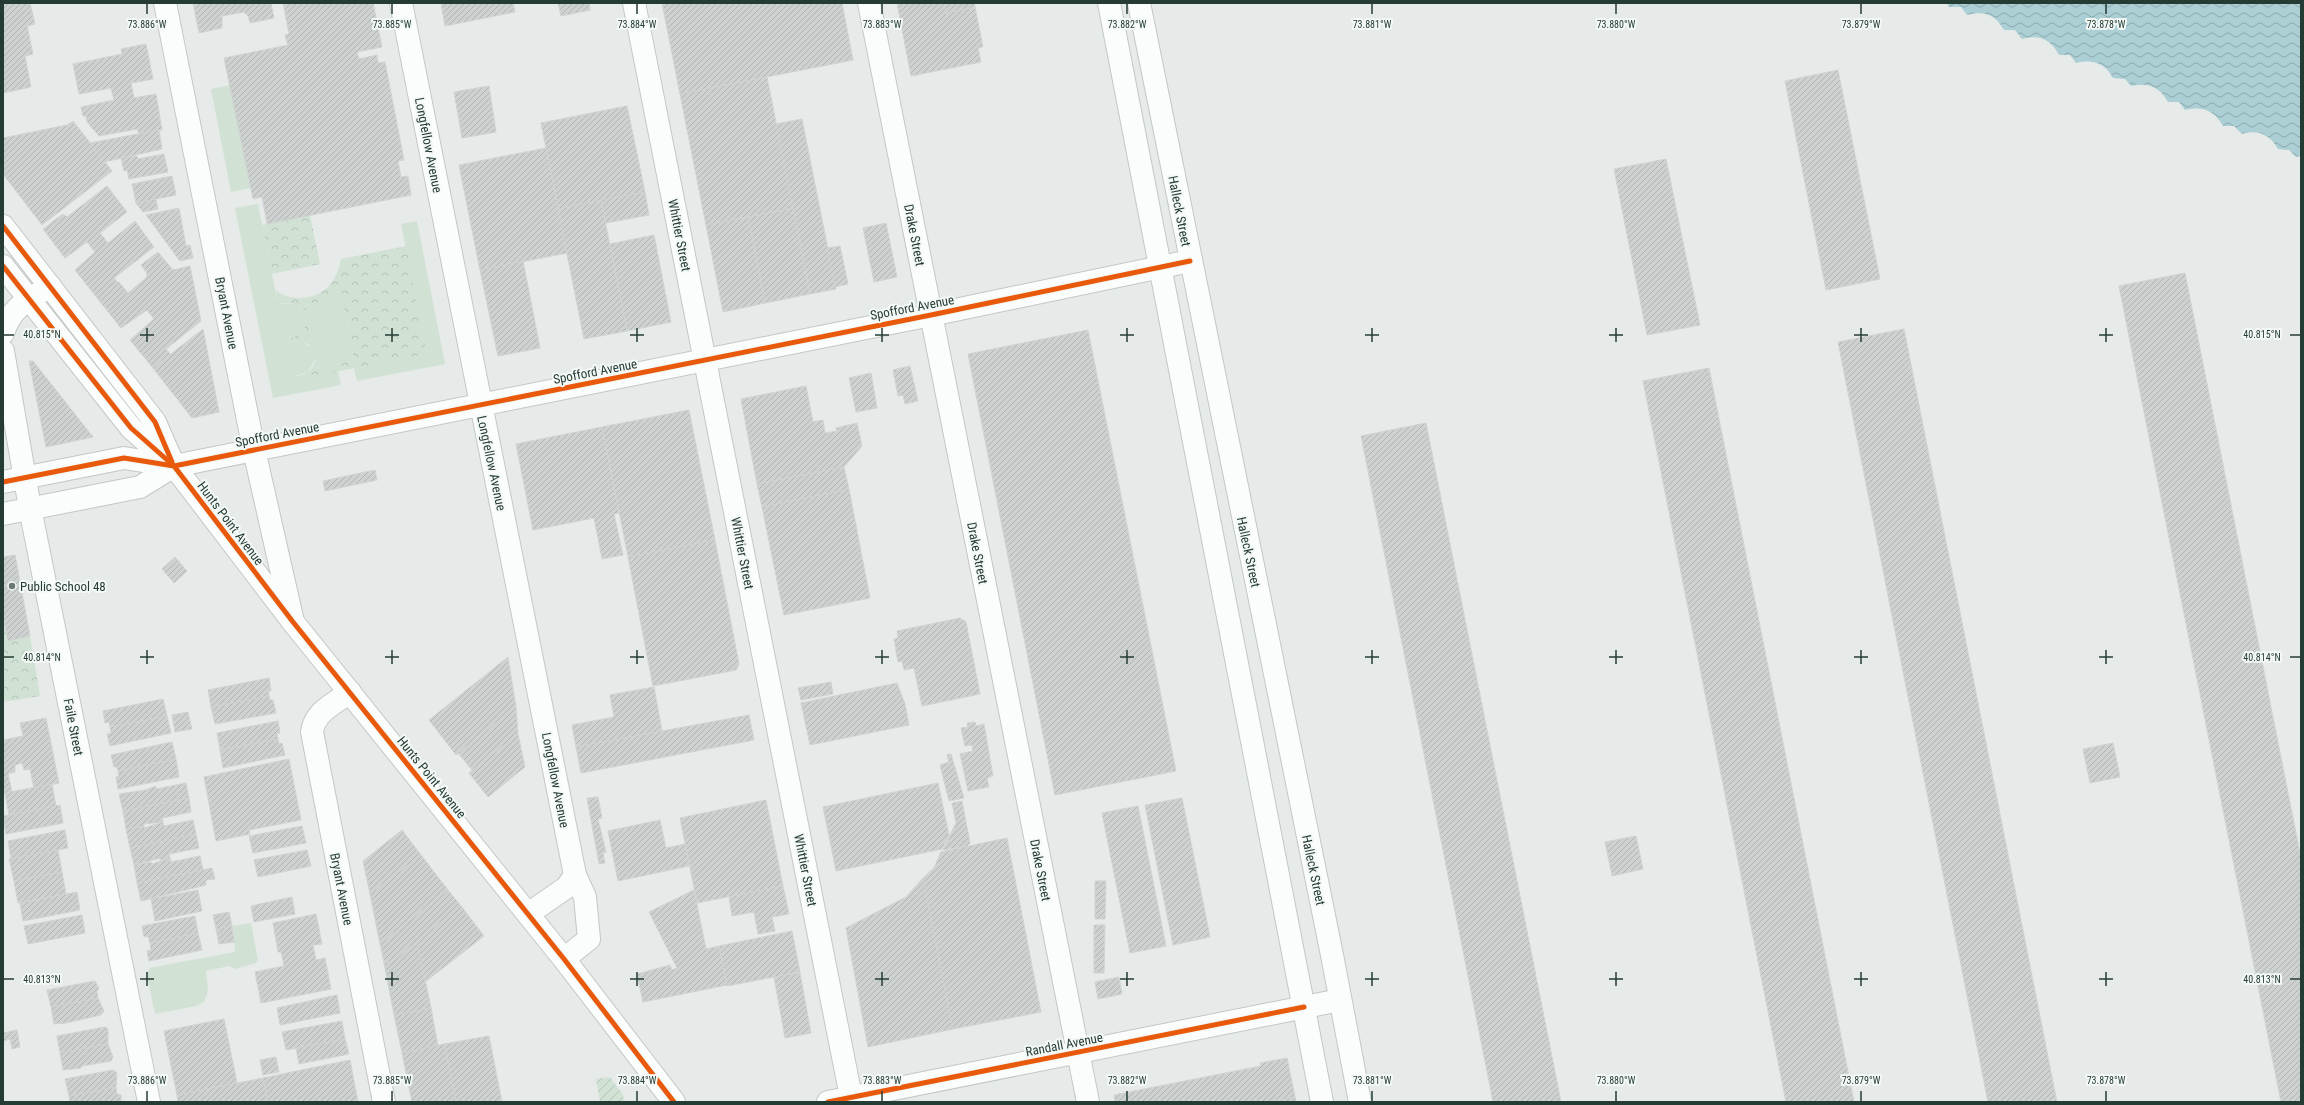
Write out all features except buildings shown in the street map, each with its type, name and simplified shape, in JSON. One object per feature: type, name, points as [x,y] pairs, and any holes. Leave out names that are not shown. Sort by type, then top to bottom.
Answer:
[{"type":"street","name":"Bryant Avenue","points":[[165,3],[254,450],[293,622]]},
{"type":"street","name":"Longfellow Avenue","points":[[400,3],[576,875],[585,897],[589,939],[564,959]]},
{"type":"street","name":"Whittier Street","points":[[634,3],[851,1100]]},
{"type":"street","name":"Drake Street","points":[[869,3],[1088,1102]]},
{"type":"street","points":[[1108,3],[1322,1102]]},
{"type":"street","name":"Halleck Street","points":[[1139,3],[1360,1102]]},
{"type":"street","name":"Hunts Point Avenue","points":[[3,226],[155,422],[174,466]]},
{"type":"street","name":"Spofford Avenue","points":[[3,514],[140,486],[174,466],[931,315],[1190,261]]},
{"type":"street","name":"Hunts Point Avenue","points":[[3,266],[131,428],[174,466],[293,622],[564,959],[674,1102]]},
{"type":"street","points":[[3,333],[9,316],[30,299],[50,286]]},
{"type":"street","name":"Faile Street","points":[[3,351],[30,508],[150,1102]]},
{"type":"street","name":"Spofford Avenue","points":[[3,482],[124,458],[174,466]]},
{"type":"street","name":"Bryant Avenue","points":[[350,692],[318,715],[314,722],[312,732],[384,1102]]},
{"type":"street","points":[[528,914],[567,887],[576,875]]},
{"type":"street","name":"Randall Avenue","points":[[828,1102],[851,1100],[1078,1052],[1340,1000]]},
{"type":"green space","points":[[230,85],[251,188],[231,192],[211,89]]},
{"type":"green space","points":[[258,204],[278,304],[296,303],[306,312],[305,305],[342,298],[354,361],[317,368],[315,359],[308,372],[293,377],[338,371],[341,385],[273,398],[235,208]],"holes":[[[307,319],[313,349],[301,341],[286,342],[286,339],[294,337],[303,331]]]},
{"type":"green space","points":[[310,215],[320,264],[272,274],[262,225]]},
{"type":"green space","points":[[417,221],[445,364],[357,381],[354,368],[427,354],[401,224]]},
{"type":"green space","points":[[406,246],[427,354],[294,380],[293,377],[305,374],[311,369],[315,358],[317,368],[354,361],[342,298],[305,305],[307,315],[299,305],[291,303],[278,304],[276,290],[281,294],[295,298],[316,295],[328,287],[333,281],[338,271],[341,259]]},
{"type":"green space","points":[[307,316],[314,354],[308,344],[297,341],[286,342],[286,339],[298,335],[304,330]]},
{"type":"green space","points":[[3,615],[8,640],[30,636],[40,696],[3,702]]},
{"type":"green space","points":[[251,923],[258,960],[256,963],[235,969],[229,966],[206,971],[208,991],[204,1002],[196,1006],[155,1014],[146,971],[149,971],[149,968],[235,952],[233,926]]},
{"type":"green space","points":[[610,1077],[623,1095],[624,1102],[600,1102],[596,1079]]},
{"type":"water","points":[[1947,3],[2301,3],[2301,156],[2296,157],[2289,150],[2278,149],[2271,140],[2263,134],[2253,132],[2242,134],[2234,126],[2223,126],[2216,116],[2207,110],[2185,110],[2179,102],[2168,102],[2157,89],[2153,87],[2148,85],[2131,86],[2125,79],[2113,78],[2106,69],[2098,63],[2076,63],[2070,55],[2059,55],[2052,45],[2044,39],[2034,37],[2022,39],[2015,30],[2004,30],[1993,17],[1989,15],[1979,13],[1967,15],[1961,7],[1949,7]]},
{"type":"cycle path","points":[[3,226],[155,422],[172,462]]},
{"type":"cycle path","points":[[3,482],[124,458],[174,466],[931,315],[1190,261]]},
{"type":"cycle path","points":[[3,266],[131,428],[174,466],[293,622],[564,959],[674,1102]]},
{"type":"cycle path","points":[[828,1102],[1304,1007]]},
{"type":"place","name":"Public School 48","points":[[12,586]]}]
